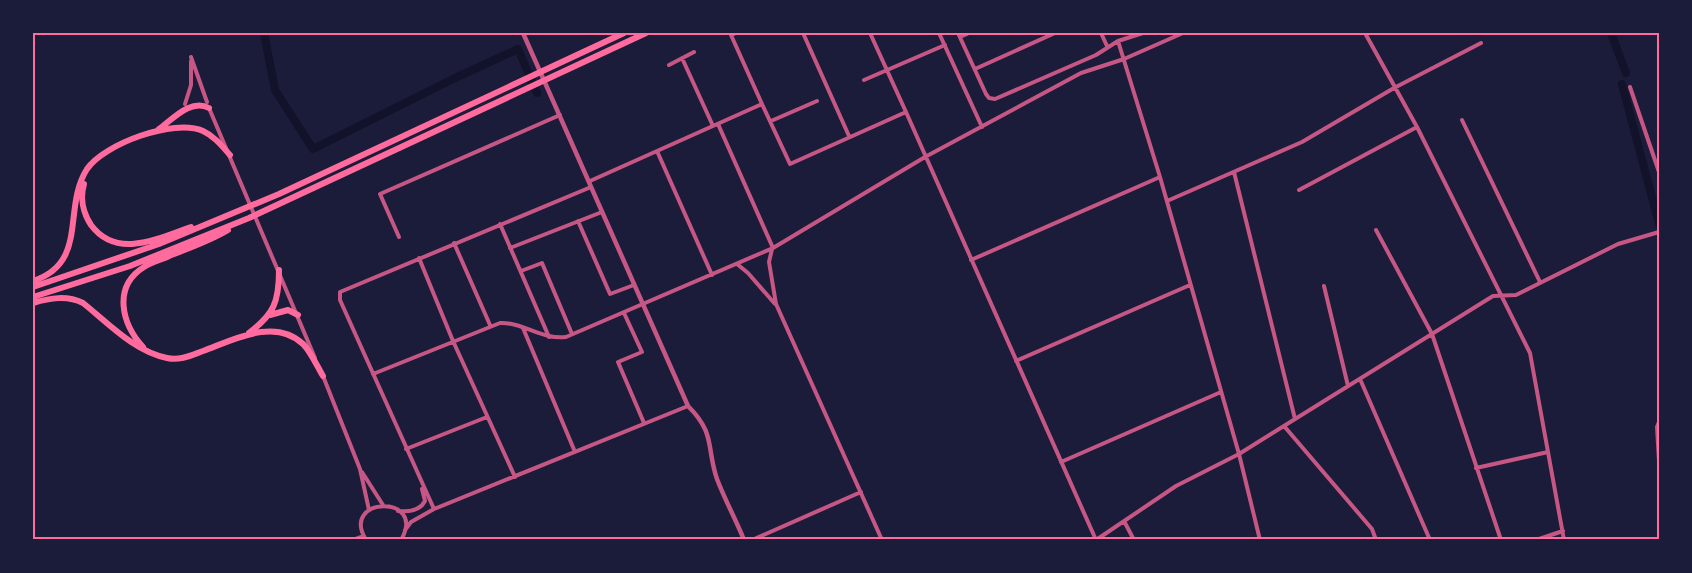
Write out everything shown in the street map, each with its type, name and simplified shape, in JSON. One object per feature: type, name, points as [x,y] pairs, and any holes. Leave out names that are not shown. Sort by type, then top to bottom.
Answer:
[{"type":"highway","points":[[33,287],[159,244],[245,208],[624,33]]},
{"type":"highway","points":[[33,297],[130,266],[249,218],[646,33]]},
{"type":"highway","points":[[156,131],[187,108],[208,105]]},
{"type":"highway","points":[[33,281],[51,273],[66,255],[81,180],[87,169],[107,150],[156,131],[180,126],[202,131],[216,140],[230,155]]},
{"type":"highway","points":[[87,169],[82,191],[83,205],[88,219],[106,238],[122,244],[140,244],[245,208]]},
{"type":"highway","points":[[148,351],[130,331],[124,314],[125,293],[133,278],[145,266],[214,238],[249,218]]},
{"type":"highway","points":[[246,335],[274,308],[279,270]]},
{"type":"highway","points":[[33,303],[60,298],[76,299],[129,341],[161,357],[177,359],[246,335],[271,331],[287,335],[304,344],[322,376]]},
{"type":"highway","points":[[268,316],[288,310],[298,315]]},
{"type":"street","points":[[523,33],[688,406],[700,419],[709,437],[717,478],[744,540]]},
{"type":"street","points":[[736,33],[731,35],[790,164],[906,111]]},
{"type":"street","points":[[803,33],[849,136]]},
{"type":"street","points":[[870,33],[1061,462],[1093,540],[1176,486],[1239,454],[1493,296],[1516,295],[1618,244],[1659,232]]},
{"type":"street","points":[[939,33],[982,127]]},
{"type":"street","points":[[969,33],[959,35],[986,94],[989,98],[995,99],[1096,55],[1107,46],[1128,35],[1143,33]]},
{"type":"street","points":[[975,69],[1055,33]]},
{"type":"street","points":[[1101,33],[1107,46]]},
{"type":"street","points":[[373,374],[500,322],[511,322],[556,339],[624,313],[773,248],[925,157],[1081,73],[1124,59],[1183,33]]},
{"type":"street","points":[[1365,33],[1417,127],[1530,353],[1564,540]]},
{"type":"street","points":[[1118,41],[1160,177],[1239,454],[1260,540]]},
{"type":"street","points":[[1167,201],[1302,142],[1394,88],[1481,44]]},
{"type":"street","points":[[864,80],[945,45]]},
{"type":"street","points":[[669,64],[694,52]]},
{"type":"street","points":[[185,104],[191,85],[191,57],[208,105],[266,238],[360,469],[369,510]]},
{"type":"street","points":[[682,58],[713,126]]},
{"type":"street","points":[[1630,87],[1659,172]]},
{"type":"street","points":[[771,121],[817,101]]},
{"type":"street","points":[[360,469],[383,505],[398,511],[414,510],[423,504],[425,498],[419,480],[340,300],[340,292],[500,225],[762,104]]},
{"type":"street","points":[[399,237],[380,194],[560,115]]},
{"type":"street","points":[[1462,120],[1540,282]]},
{"type":"street","points":[[718,123],[773,248],[769,262],[776,304],[882,540]]},
{"type":"street","points":[[1299,190],[1417,127]]},
{"type":"street","points":[[657,151],[712,275]]},
{"type":"street","points":[[1234,171],[1295,419]]},
{"type":"street","points":[[970,260],[1160,177]]},
{"type":"street","points":[[510,248],[603,212]]},
{"type":"street","points":[[578,221],[610,294],[634,285]]},
{"type":"street","points":[[500,225],[549,338]]},
{"type":"street","points":[[1376,230],[1432,334],[1501,540]]},
{"type":"street","points":[[454,243],[490,326]]},
{"type":"street","points":[[419,258],[515,477]]},
{"type":"street","points":[[520,271],[542,262],[572,334]]},
{"type":"street","points":[[737,264],[776,304]]},
{"type":"street","points":[[1016,361],[1190,285]]},
{"type":"street","points":[[1324,286],[1348,386]]},
{"type":"street","points":[[624,313],[642,352],[618,362],[644,423]]},
{"type":"street","points":[[523,327],[575,452]]},
{"type":"street","points":[[1360,379],[1430,540]]},
{"type":"street","points":[[1061,462],[1221,392]]},
{"type":"street","points":[[401,540],[411,522],[434,509],[688,406]]},
{"type":"street","points":[[406,449],[487,417]]},
{"type":"street","points":[[1659,422],[1657,427],[1659,461]]},
{"type":"street","points":[[1284,426],[1372,529],[1376,540]]},
{"type":"street","points":[[1476,468],[1548,452]]},
{"type":"street","points":[[419,480],[434,509]]},
{"type":"street","points":[[752,540],[861,492]]},
{"type":"street","points":[[353,540],[365,538],[362,522],[369,510],[383,505]]},
{"type":"street","points":[[398,511],[405,523],[405,530]]},
{"type":"street","points":[[1124,521],[1134,540]]},
{"type":"street","points":[[1536,540],[1563,531]]},
{"type":"waterway","points":[[264,33],[275,90],[313,149],[518,49],[537,93]]},
{"type":"waterway","points":[[1611,33],[1626,73]]},
{"type":"waterway","points":[[1622,84],[1659,224]]}]
